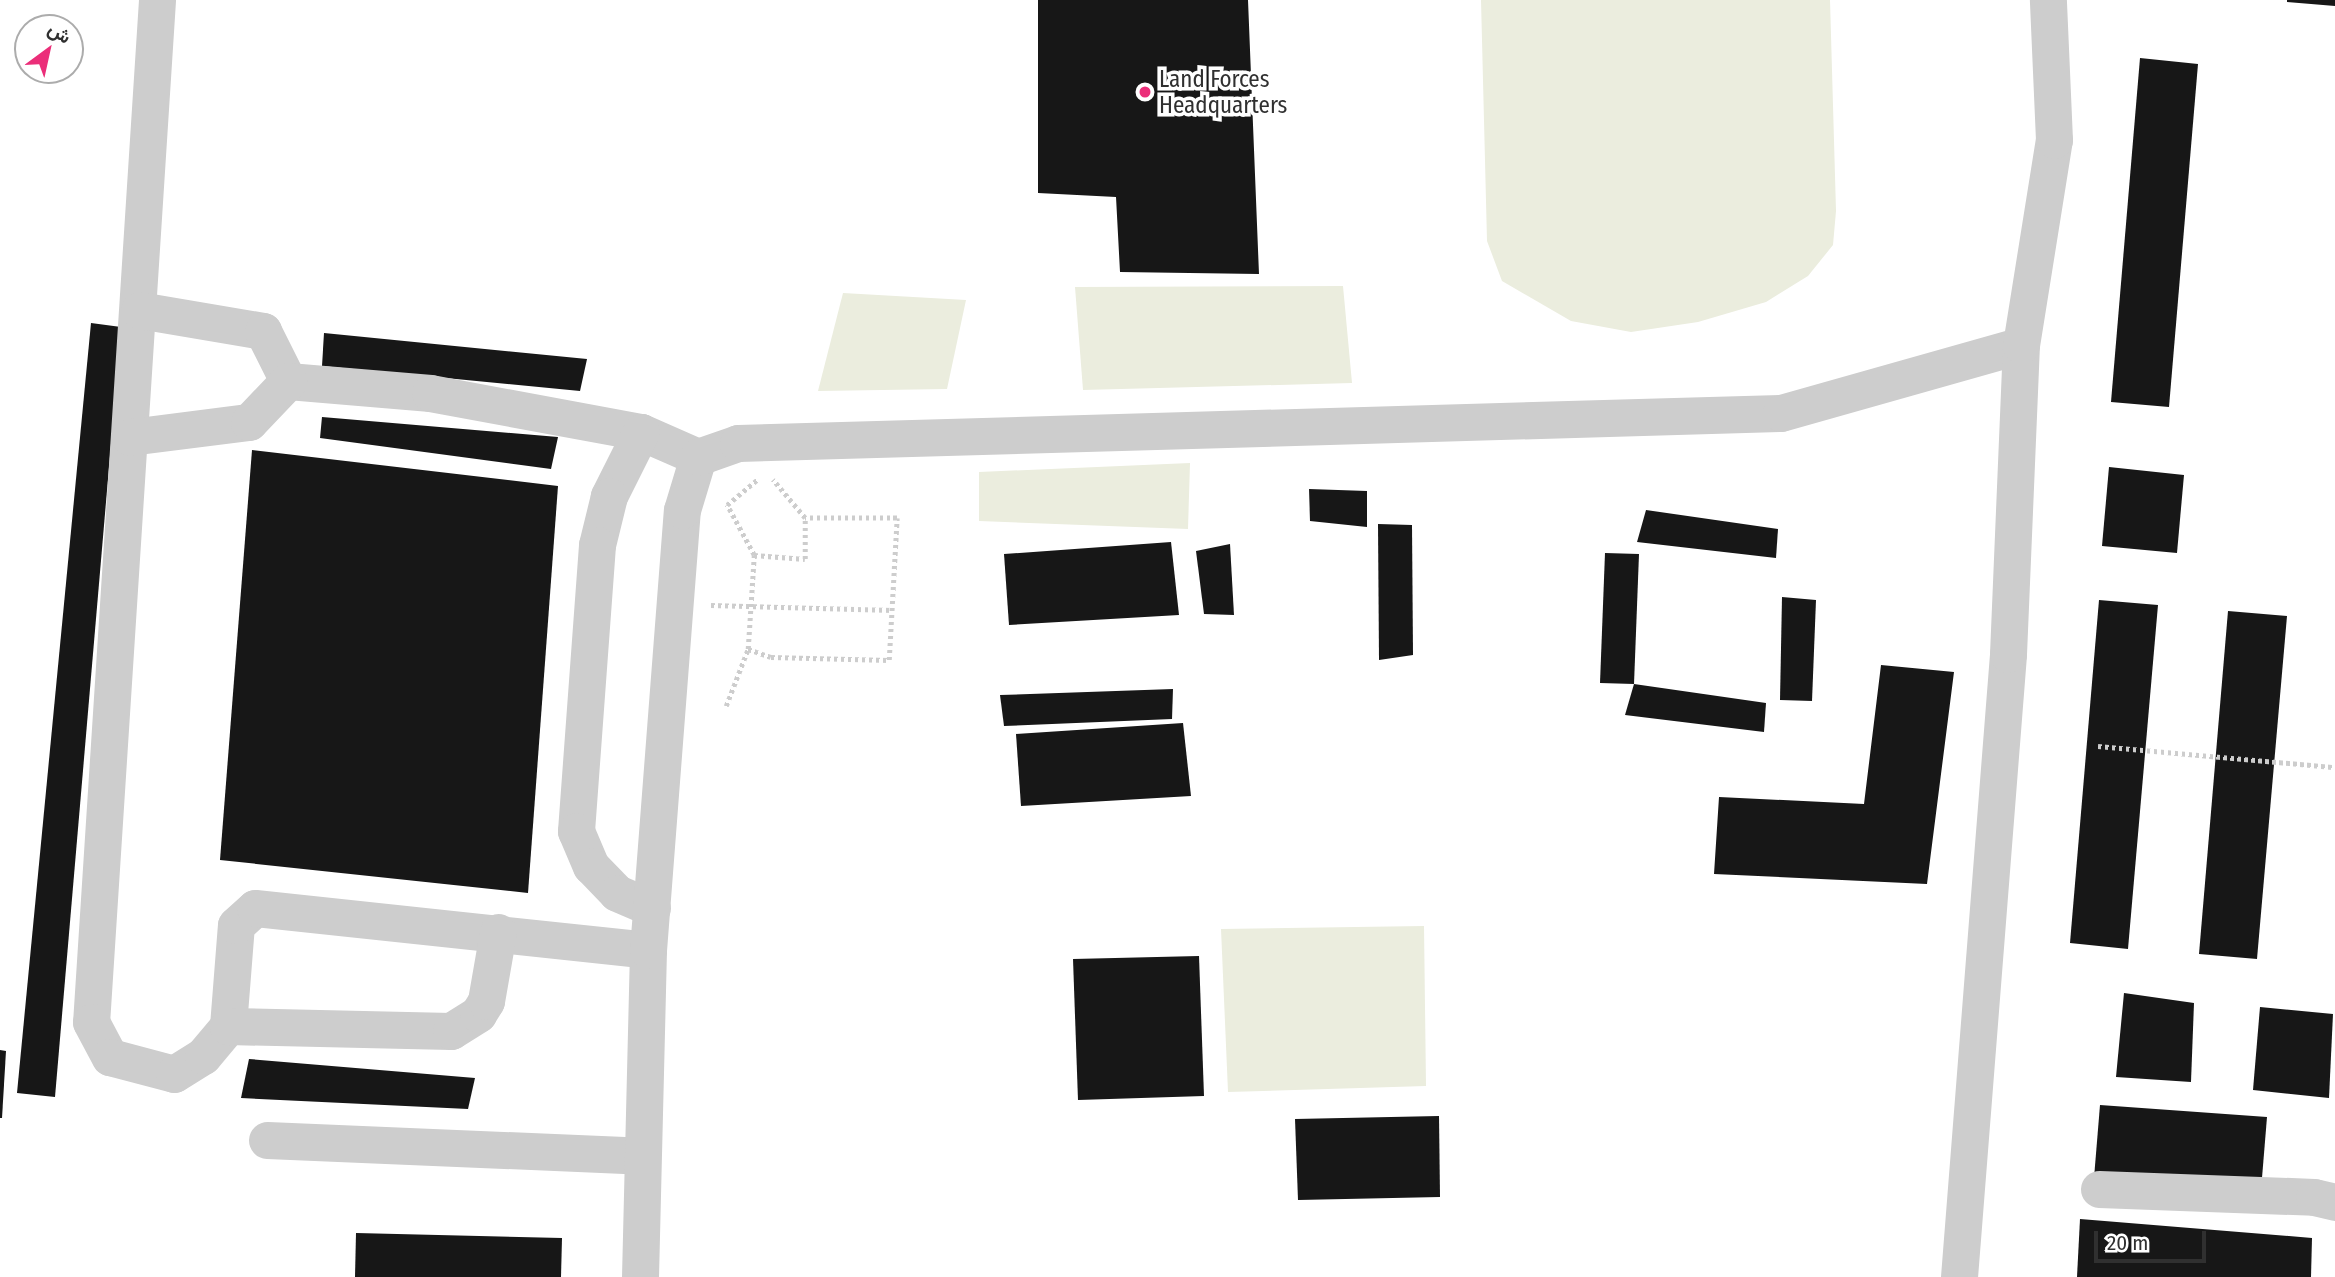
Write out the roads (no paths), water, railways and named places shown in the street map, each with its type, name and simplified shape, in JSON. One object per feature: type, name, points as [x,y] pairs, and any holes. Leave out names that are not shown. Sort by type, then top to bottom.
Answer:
[{"type":"lane","points":[[157,0],[91,1022],[110,1057],[174,1074],[203,1056],[229,1026],[236,925],[255,908],[648,950]]},
{"type":"lane","points":[[1959,1277],[2008,654],[2021,345],[2054,140],[2048,0]]},
{"type":"lane","points":[[139,310],[262,331],[288,381]]},
{"type":"lane","points":[[288,381],[430,393],[641,432],[698,457],[738,443],[1781,413],[2021,345]]},
{"type":"lane","points":[[130,437],[249,422],[288,381]]},
{"type":"lane","points":[[641,432],[609,496],[597,545],[576,831],[591,866],[617,893],[652,908]]},
{"type":"lane","points":[[640,1277],[648,950],[682,510],[698,457]]},
{"type":"lane","points":[[229,1026],[451,1031],[478,1014],[486,1001],[498,932]]},
{"type":"lane","points":[[267,1140],[642,1156]]},
{"type":"lane","points":[[2099,1189],[2314,1197],[2335,1202]]},
{"type":"place","name":"Land Forces Headquarters","points":[[1145,92]]}]
